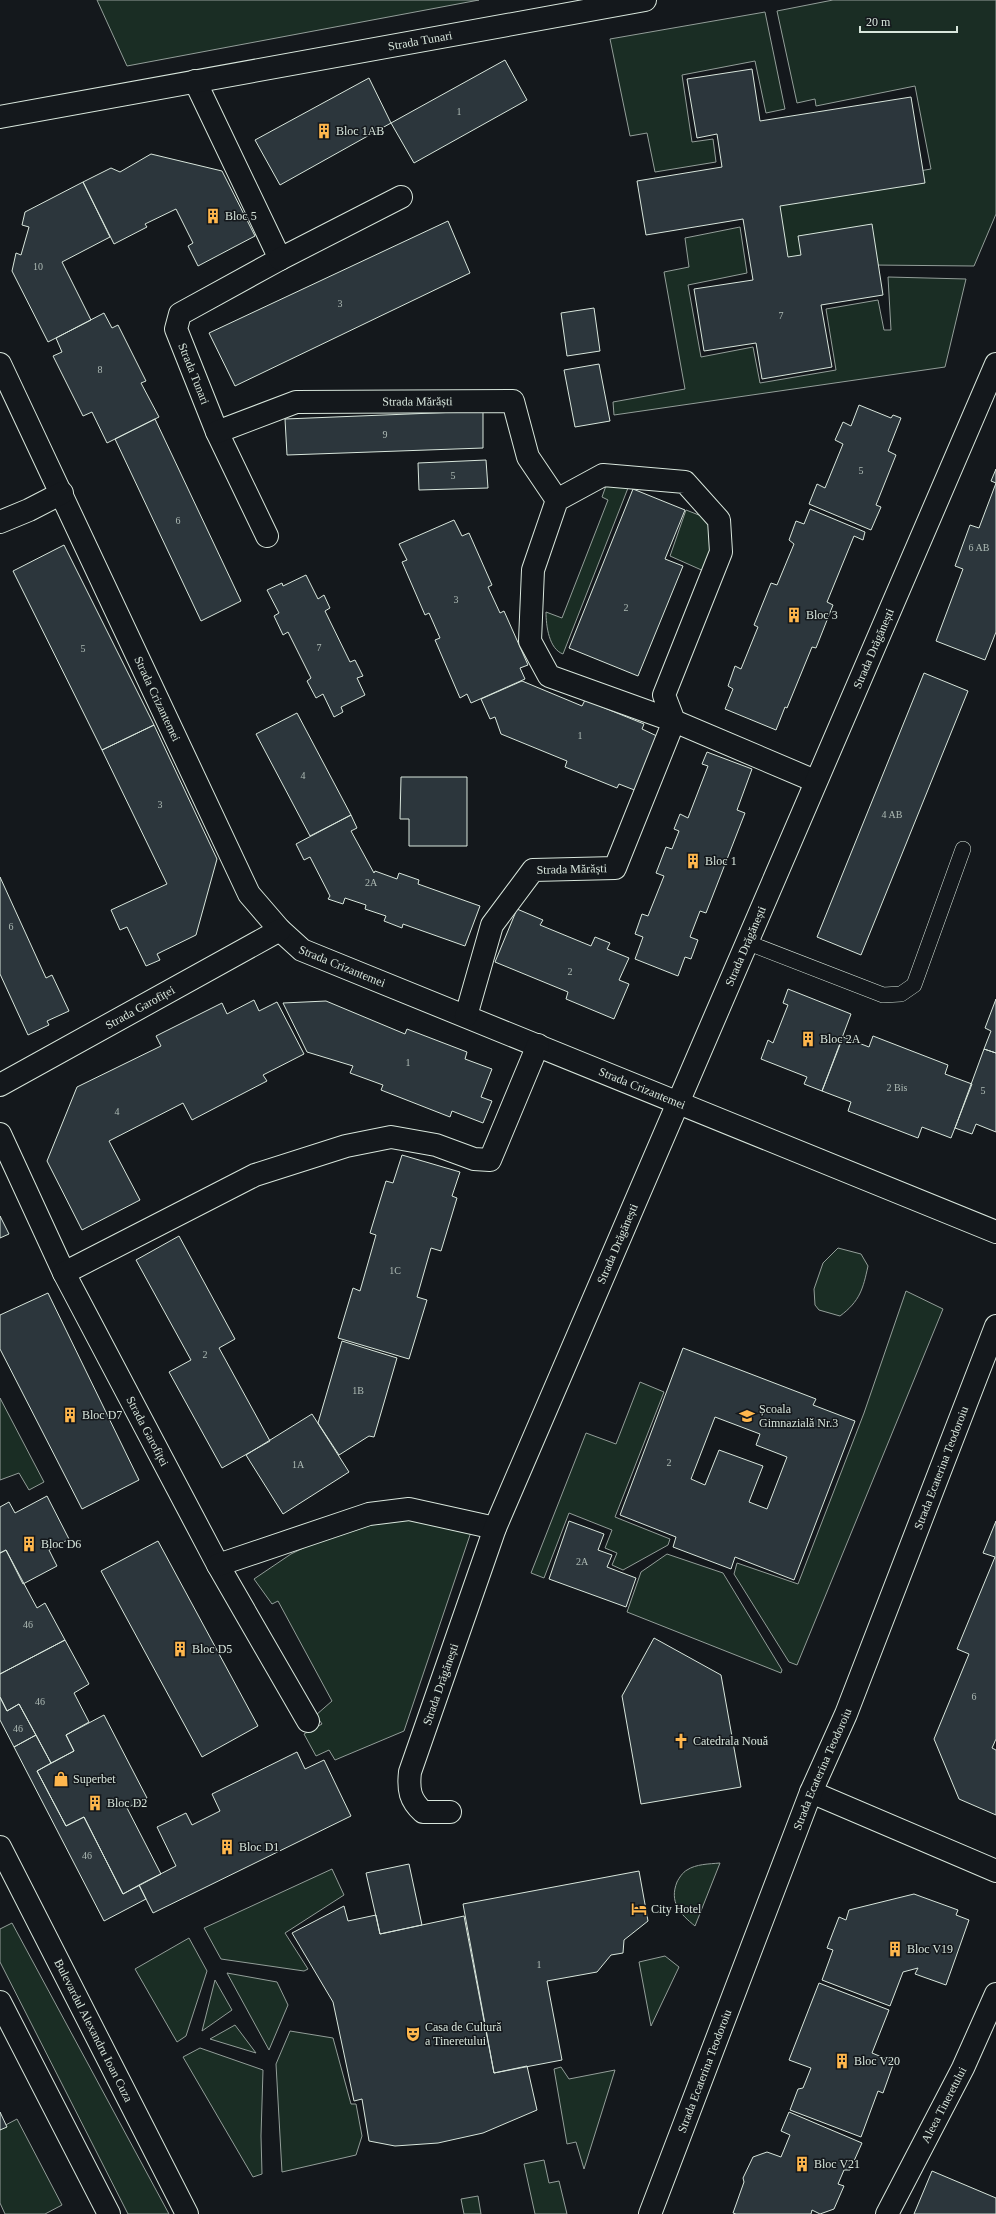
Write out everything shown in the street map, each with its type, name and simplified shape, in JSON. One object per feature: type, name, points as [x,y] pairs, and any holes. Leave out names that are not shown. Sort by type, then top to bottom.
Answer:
[{"type":"street","name":"Strada Tunari","points":[[0,117],[645,0]]},
{"type":"street","points":[[195,81],[280,259]]},
{"type":"street","name":"Strada Tunari","points":[[267,536],[218,432],[176,329],[180,314],[280,259],[401,197]]},
{"type":"street","name":"Strada Crizantemei","points":[[0,364],[250,894],[280,930],[302,950],[996,1232]]},
{"type":"street","name":"Strada Drăgănești","points":[[450,1812],[423,1812],[414,1803],[408,1788],[410,1772],[495,1528],[677,1102],[996,364]]},
{"type":"street","name":"Strada Mărăști","points":[[218,432],[296,402],[513,400],[528,457],[557,500]]},
{"type":"street","points":[[674,721],[664,695],[721,552],[719,520],[685,482],[603,475],[557,500],[533,570],[530,641],[549,676],[674,721],[815,782]]},
{"type":"street","points":[[0,522],[29,510],[62,493]]},
{"type":"street","name":"Strada Mărăști","points":[[466,1016],[492,925],[533,870],[614,868],[674,721]]},
{"type":"street","name":"Strada Garofiței","points":[[0,1086],[280,930]]},
{"type":"street","points":[[64,1273],[255,1175],[346,1146],[391,1137],[436,1145],[474,1159],[490,1160],[538,1045]]},
{"type":"street","name":"Strada Garofiței","points":[[0,1134],[64,1273],[218,1565],[308,1721]]},
{"type":"street","name":"Strada Ecaterina Teodoroiu","points":[[650,2214],[811,1792],[846,1714],[996,1326]]},
{"type":"street","points":[[218,1565],[369,1514],[392,1510],[409,1509],[495,1528]]},
{"type":"street","points":[[811,1792],[996,1872]]},
{"type":"street","name":"Bulevardul Alexandru Ioan Cuza","points":[[0,1847],[187,2214]]},
{"type":"street","name":"Aleea Tineretului","points":[[887,2214],[963,2068],[996,1994]]},
{"type":"street","points":[[0,2002],[109,2214]]},
{"type":"lane","points":[[746,942],[883,995],[901,994],[914,985],[963,849]]},
{"type":"green space","points":[[97,0],[479,0],[127,66]]},
{"type":"green space","points":[[833,0],[996,0],[996,214],[974,266],[872,265],[807,258],[785,262],[776,196],[931,169],[915,86],[816,106],[815,99],[797,103],[777,11]]},
{"type":"green space","points":[[765,12],[785,109],[766,113],[755,61],[682,75],[692,142],[713,139],[716,162],[655,172],[647,133],[630,136],[610,39]]},
{"type":"green space","points":[[740,227],[747,273],[688,285],[701,357],[753,347],[760,383],[836,370],[826,309],[878,300],[884,330],[891,330],[888,277],[966,279],[945,367],[614,415],[613,402],[685,389],[664,272],[689,267],[685,238]]},
{"type":"green space","points":[[608,480],[628,488],[563,654],[554,647],[551,642],[546,612],[562,618],[608,500],[602,497]]},
{"type":"green space","points":[[686,510],[704,517],[708,523],[715,546],[706,572],[670,556]]},
{"type":"green space","points":[[838,1248],[861,1254],[868,1266],[860,1294],[852,1305],[840,1316],[819,1310],[815,1305],[814,1289],[823,1263]]},
{"type":"green space","points":[[906,1291],[943,1309],[797,1665],[789,1662],[734,1574],[737,1563],[798,1584],[864,1413]]},
{"type":"green space","points":[[640,1382],[664,1392],[615,1517],[670,1539],[668,1545],[623,1570],[612,1565],[617,1553],[605,1548],[612,1530],[569,1513],[544,1578],[531,1573],[586,1433],[616,1444]]},
{"type":"green space","points":[[0,1398],[44,1482],[29,1490],[19,1473],[0,1480]]},
{"type":"green space","points":[[378,1518],[411,1518],[471,1532],[404,1731],[335,1760],[329,1750],[316,1756],[304,1734],[322,1724],[316,1715],[332,1701],[278,1601],[272,1604],[254,1579],[291,1554],[336,1532]]},
{"type":"green space","points":[[667,1554],[723,1573],[782,1670],[781,1673],[627,1612],[641,1572]]},
{"type":"green space","points":[[720,1863],[695,1926],[677,1907],[674,1896],[677,1882],[686,1871],[691,1868]]},
{"type":"green space","points":[[332,1869],[344,1895],[285,1933],[308,1969],[304,1971],[221,1959],[204,1928]]},
{"type":"green space","points":[[12,1923],[169,2214],[128,2214],[0,1962],[0,1929]]},
{"type":"green space","points":[[189,1938],[207,1971],[186,2036],[177,2042],[135,1969]]},
{"type":"green space","points":[[665,1956],[679,1967],[651,2026],[639,1962]]},
{"type":"green space","points":[[227,1973],[277,1982],[288,2005],[269,2050]]},
{"type":"green space","points":[[215,1980],[232,2010],[202,2031]]},
{"type":"green space","points":[[235,2025],[256,2053],[210,2039]]},
{"type":"green space","points":[[290,2031],[333,2038],[351,2104],[356,2104],[362,2136],[356,2155],[282,2172],[276,2064]]},
{"type":"green space","points":[[200,2048],[263,2070],[261,2136],[262,2174],[253,2177],[183,2057]]},
{"type":"green space","points":[[561,2067],[569,2079],[615,2070],[584,2169],[576,2142],[567,2144],[554,2069]]},
{"type":"green space","points":[[17,2119],[62,2205],[45,2214],[5,2214],[0,2203],[0,2128]]},
{"type":"green space","points":[[544,2160],[549,2183],[559,2181],[567,2214],[535,2214],[524,2164]]},
{"type":"green space","points":[[478,2196],[481,2214],[464,2214],[461,2199]]},
{"type":"building","points":[[505,60],[527,100],[414,163],[391,123]]},
{"type":"building","points":[[752,69],[760,121],[911,97],[925,183],[780,206],[788,257],[801,255],[798,236],[872,224],[883,295],[821,305],[832,367],[762,379],[756,343],[704,351],[694,289],[753,280],[743,219],[646,235],[637,181],[722,167],[717,134],[697,138],[687,79]]},
{"type":"building","name":"Bloc 1AB","points":[[369,78],[391,123],[280,185],[255,140]]},
{"type":"building","name":"Bloc 5","points":[[151,154],[222,171],[255,236],[198,266],[188,246],[193,243],[176,209],[145,224],[147,227],[114,244],[83,182],[111,168],[120,172]]},
{"type":"building","points":[[83,182],[110,237],[62,262],[91,320],[48,342],[12,271],[16,253],[21,255],[29,227],[22,225],[25,212]]},
{"type":"building","points":[[448,221],[470,273],[235,386],[209,333]]},
{"type":"building","points":[[594,308],[600,351],[567,356],[561,313]]},
{"type":"building","points":[[104,313],[112,328],[118,325],[146,381],[141,383],[159,417],[107,443],[92,412],[83,416],[53,356],[62,352],[56,338]]},
{"type":"building","points":[[599,364],[610,421],[575,427],[564,370]]},
{"type":"building","points":[[859,405],[891,418],[893,415],[901,418],[888,451],[896,455],[876,505],[881,507],[871,530],[809,504],[817,484],[825,488],[843,444],[835,440],[843,422],[851,426]]},
{"type":"building","points":[[483,411],[483,448],[287,455],[285,419]]},
{"type":"building","points":[[155,419],[241,601],[201,621],[115,439]]},
{"type":"building","points":[[486,460],[488,488],[419,490],[418,463]]},
{"type":"building","points":[[996,469],[996,483],[991,481]]},
{"type":"building","points":[[996,483],[996,632],[985,660],[936,641],[963,569],[955,566],[970,525],[979,528]]},
{"type":"building","points":[[633,489],[685,510],[665,559],[683,566],[638,676],[569,648]]},
{"type":"building","name":"Bloc 3","points":[[810,509],[865,532],[863,540],[854,536],[827,602],[833,605],[816,648],[812,647],[787,708],[785,707],[776,730],[725,709],[733,689],[728,686],[735,666],[741,669],[758,627],[754,625],[771,583],[777,585],[794,544],[789,540],[796,521],[804,524]]},
{"type":"building","points":[[454,520],[462,536],[469,533],[492,585],[488,587],[500,613],[504,611],[528,665],[520,668],[525,679],[471,703],[467,694],[460,698],[435,640],[440,638],[429,613],[425,615],[402,562],[407,560],[399,544]]},
{"type":"building","points":[[64,545],[154,725],[102,750],[13,571]]},
{"type":"building","points":[[306,575],[318,599],[324,595],[330,608],[325,611],[350,662],[355,660],[363,676],[357,678],[365,695],[341,707],[343,712],[334,717],[323,694],[316,698],[307,681],[311,678],[288,632],[283,635],[274,616],[279,613],[267,590],[282,583],[283,586]]},
{"type":"building","points":[[924,673],[968,691],[861,955],[817,937]]},
{"type":"building","points":[[522,681],[582,706],[585,700],[644,724],[642,729],[659,737],[637,791],[619,784],[617,788],[565,767],[567,761],[501,734],[495,717],[490,719],[481,699]]},
{"type":"building","points":[[297,713],[351,815],[310,836],[256,734]]},
{"type":"building","points":[[154,725],[217,859],[196,935],[157,954],[160,960],[146,966],[127,927],[120,930],[111,910],[167,884],[102,750]]},
{"type":"building","name":"Bloc 1","points":[[707,752],[752,769],[737,810],[745,813],[706,913],[700,911],[690,937],[698,940],[691,959],[685,957],[678,976],[635,959],[643,937],[635,934],[642,914],[648,916],[664,876],[656,873],[666,847],[672,849],[679,831],[674,829],[680,814],[688,818],[708,766],[702,764]]},
{"type":"building","points":[[401,777],[467,777],[467,846],[409,846],[409,819],[400,819]]},
{"type":"building","points":[[351,815],[357,828],[351,831],[374,873],[375,871],[397,879],[399,873],[419,880],[418,884],[480,906],[465,946],[403,924],[402,928],[384,921],[386,916],[365,909],[366,905],[345,898],[343,904],[328,899],[330,896],[310,857],[304,860],[296,844]]},
{"type":"building","points":[[0,877],[46,978],[52,975],[69,1011],[47,1021],[49,1025],[28,1035],[0,974]]},
{"type":"building","points":[[517,909],[543,920],[540,925],[591,946],[595,937],[610,943],[607,949],[629,958],[619,980],[629,984],[614,1019],[566,999],[568,992],[495,962]]},
{"type":"building","name":"Bloc 2A","points":[[788,989],[851,1014],[822,1091],[804,1084],[807,1077],[761,1059],[768,1040],[773,1043],[788,1005],[783,1003]]},
{"type":"building","points":[[996,999],[996,1053],[984,1049],[991,1031],[985,1028]]},
{"type":"building","points":[[254,1000],[259,1011],[277,1002],[304,1054],[263,1075],[267,1081],[192,1120],[183,1103],[109,1141],[140,1200],[82,1230],[47,1161],[77,1087],[161,1046],[156,1036],[222,1003],[227,1014]]},
{"type":"building","points":[[326,1001],[405,1034],[407,1029],[467,1052],[465,1059],[492,1069],[481,1097],[492,1101],[483,1123],[452,1111],[450,1117],[381,1090],[383,1085],[350,1073],[353,1066],[307,1052],[283,1003]]},
{"type":"building","points":[[873,1036],[948,1065],[945,1074],[972,1084],[951,1138],[922,1127],[918,1138],[848,1111],[851,1102],[822,1091],[843,1037],[869,1047]]},
{"type":"building","points":[[984,1049],[996,1053],[996,1132],[976,1124],[972,1134],[955,1128]]},
{"type":"building","points":[[402,1155],[460,1172],[452,1196],[457,1198],[441,1251],[431,1248],[417,1297],[427,1300],[409,1359],[338,1338],[353,1288],[360,1291],[376,1235],[370,1233],[386,1181],[393,1183]]},
{"type":"building","points":[[0,1216],[9,1234],[0,1238]]},
{"type":"building","points":[[179,1236],[235,1339],[219,1348],[270,1441],[222,1468],[169,1372],[191,1360],[136,1260]]},
{"type":"building","name":"Bloc D7","points":[[48,1293],[139,1480],[82,1509],[0,1349],[0,1315]]},
{"type":"building","points":[[342,1341],[397,1358],[374,1437],[369,1436],[339,1455],[318,1423]]},
{"type":"building","points":[[683,1348],[816,1399],[813,1405],[855,1421],[794,1580],[735,1557],[731,1569],[673,1547],[676,1537],[620,1515]],"holes":[[[715,1417],[760,1434],[756,1445],[787,1457],[767,1509],[749,1502],[763,1466],[719,1450],[705,1485],[691,1479]]]},
{"type":"building","points":[[312,1414],[349,1472],[283,1514],[246,1455]]},
{"type":"building","name":"Bloc D6","points":[[47,1496],[69,1539],[49,1550],[57,1566],[23,1584],[6,1550],[0,1553],[0,1507],[9,1502],[15,1513]]},
{"type":"building","points":[[569,1521],[604,1534],[598,1550],[612,1555],[607,1567],[636,1578],[626,1607],[549,1579]]},
{"type":"building","points":[[996,1521],[996,1739],[992,1748],[996,1750],[996,1815],[959,1799],[934,1739],[969,1654],[957,1649],[995,1557],[983,1553]]},
{"type":"building","name":"Bloc D5","points":[[158,1541],[258,1726],[202,1757],[101,1571]]},
{"type":"building","points":[[6,1550],[37,1608],[45,1603],[65,1640],[0,1674],[0,1553]]},
{"type":"building","name":"Catedrala Nouă","points":[[654,1638],[721,1675],[741,1787],[641,1804],[622,1696]]},
{"type":"building","points":[[65,1640],[89,1684],[74,1693],[89,1722],[66,1735],[74,1751],[51,1763],[19,1704],[7,1711],[0,1697],[0,1674]]},
{"type":"building","points":[[0,1697],[7,1711],[19,1704],[36,1735],[14,1747],[0,1720]]},
{"type":"building","name":"Bloc D2","points":[[104,1715],[147,1798],[127,1808],[161,1874],[123,1894],[84,1817],[66,1826],[37,1771],[74,1751],[66,1735]]},
{"type":"building","points":[[36,1735],[51,1763],[37,1771],[66,1826],[84,1817],[123,1894],[139,1885],[146,1899],[104,1921],[14,1747]]},
{"type":"building","name":"Bloc D1","points":[[297,1752],[305,1769],[324,1760],[351,1816],[153,1913],[139,1885],[176,1866],[157,1827],[186,1813],[192,1825],[220,1811],[212,1794]]},
{"type":"building","points":[[409,1864],[422,1925],[380,1934],[366,1873]]},
{"type":"building","name":"City Hotel","points":[[639,1871],[648,1921],[624,1940],[623,1953],[611,1955],[597,1972],[547,1981],[562,2060],[494,2073],[463,1904]]},
{"type":"building","name":"Bloc V19","points":[[914,1894],[958,1910],[956,1915],[969,1920],[946,1985],[915,1974],[918,1968],[903,1972],[890,2006],[822,1980],[833,1950],[827,1948],[839,1917],[846,1920],[849,1910]]},
{"type":"building","name":"Casa de Cultură a Tineretului","points":[[344,1906],[348,1921],[376,1915],[380,1934],[464,1916],[494,2073],[527,2066],[537,2110],[483,2133],[438,2143],[395,2146],[369,2141],[362,2099],[354,2101],[333,2002],[292,1933]]},
{"type":"building","name":"Bloc V20","points":[[819,1983],[889,2010],[872,2053],[894,2062],[883,2093],[878,2091],[861,2137],[790,2110],[798,2089],[803,2088],[811,2068],[789,2060]]},
{"type":"building","points":[[0,2112],[7,2127],[0,2130]]},
{"type":"building","name":"Bloc V21","points":[[789,2112],[862,2143],[850,2170],[844,2170],[838,2184],[844,2186],[834,2209],[820,2214],[812,2210],[811,2214],[733,2213],[744,2182],[743,2178],[753,2157],[767,2152],[781,2157],[790,2135],[781,2131]]},
{"type":"building","points":[[932,2171],[996,2198],[996,2214],[914,2214]]},
{"type":"place","name":"Bloc 1AB","points":[[324,131]]},
{"type":"place","name":"Bloc 5","points":[[213,216]]},
{"type":"place","name":"Bloc 3","points":[[794,615]]},
{"type":"place","name":"Bloc 1","points":[[693,861]]},
{"type":"place","name":"Bloc 2A","points":[[808,1039]]},
{"type":"place","name":"Bloc D7","points":[[70,1415]]},
{"type":"place","name":"Școala Gimnazială Nr.3","points":[[747,1416]]},
{"type":"place","name":"Bloc D6","points":[[29,1544]]},
{"type":"place","name":"Bloc D5","points":[[180,1649]]},
{"type":"place","name":"Catedrala Nouă","points":[[681,1741]]},
{"type":"place","name":"Superbet","points":[[61,1779]]},
{"type":"place","name":"Bloc D2","points":[[95,1803]]},
{"type":"place","name":"Bloc D1","points":[[227,1847]]},
{"type":"place","name":"City Hotel","points":[[639,1909]]},
{"type":"place","name":"Bloc V19","points":[[895,1949]]},
{"type":"place","name":"Casa de Cultură a Tineretului","points":[[413,2034]]},
{"type":"place","name":"Bloc V20","points":[[842,2061]]},
{"type":"place","name":"Bloc V21","points":[[802,2164]]}]
